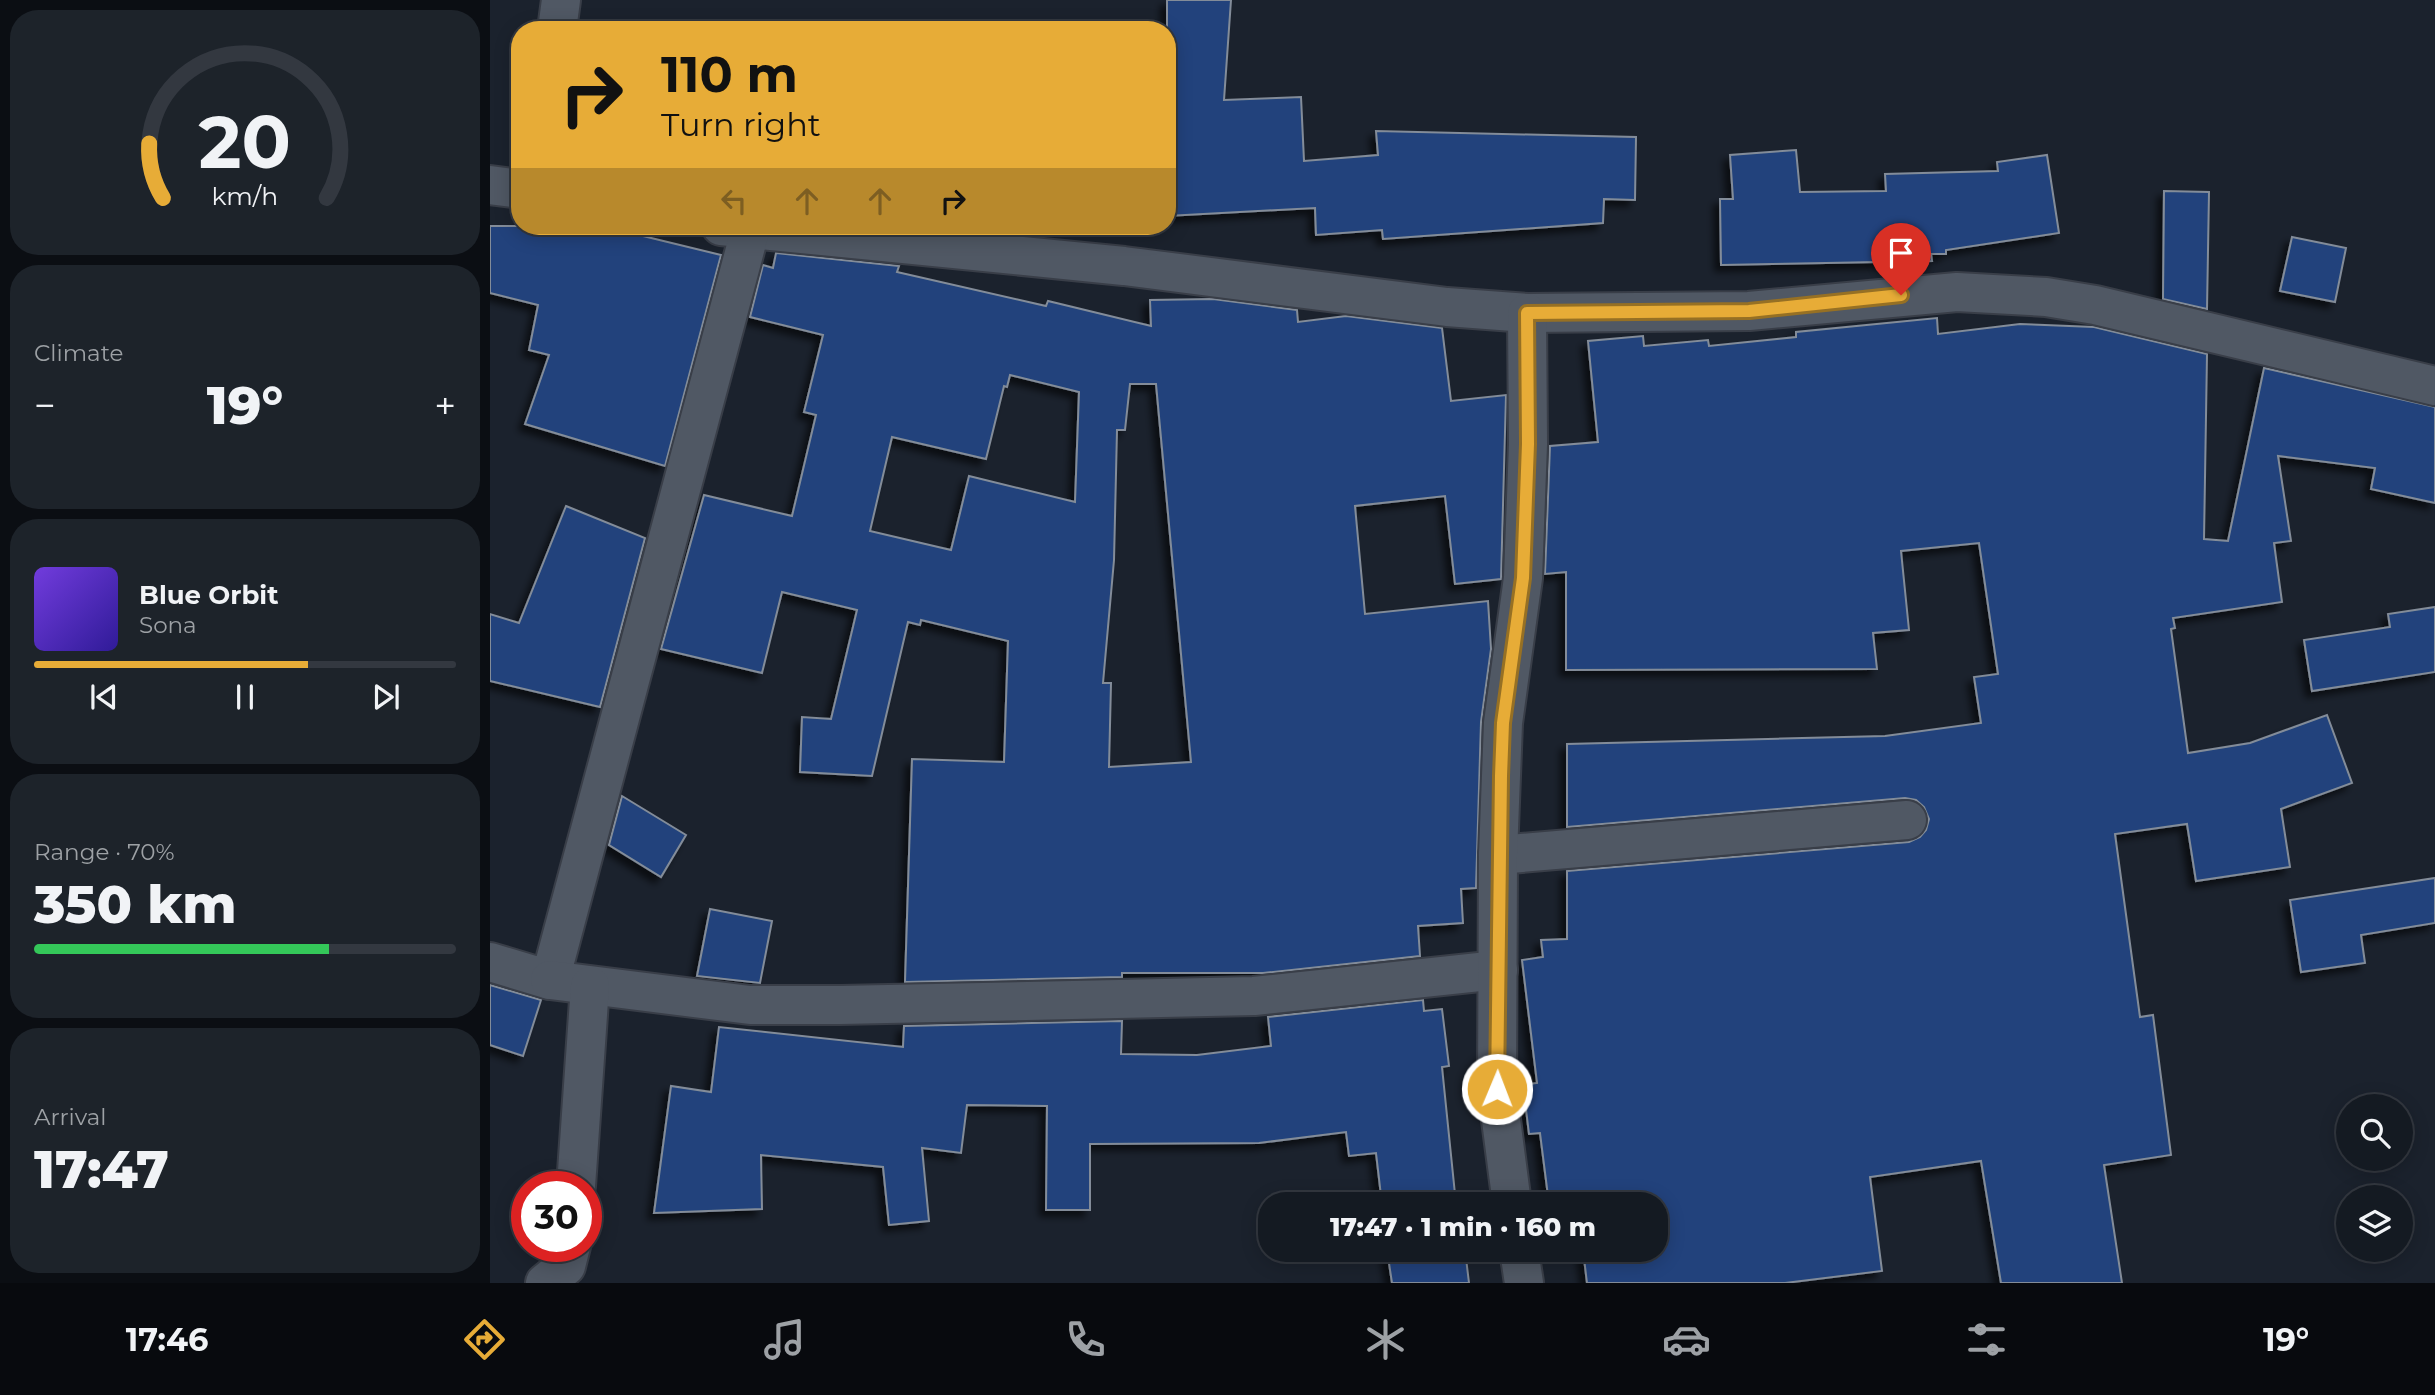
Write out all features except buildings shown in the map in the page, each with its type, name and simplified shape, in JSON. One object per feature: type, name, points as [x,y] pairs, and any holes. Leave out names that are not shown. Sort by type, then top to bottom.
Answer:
[{"type":"street","points":[[558,21],[561,0]]},
{"type":"street","points":[[490,185],[511,188]]},
{"type":"street","points":[[550,980],[734,235]]},
{"type":"street","points":[[807,235],[1124,266],[1447,307],[1527,313],[1749,311],[1957,292],[2046,297],[2109,308],[2435,386]]},
{"type":"street","points":[[1510,1192],[1497,1089],[1498,855],[1503,723],[1523,578],[1528,444],[1527,313]]},
{"type":"street","points":[[1498,855],[1907,820]]},
{"type":"street","points":[[490,962],[550,980],[750,1005],[1254,996],[1499,970]]},
{"type":"street","points":[[577,1171],[590,986]]},
{"type":"street","points":[[545,1283],[566,1266],[567,1262]]},
{"type":"street","points":[[1521,1262],[1524,1283]]},
{"type":"route","points":[[1497,1089],[1498,855],[1503,723],[1523,578],[1528,444],[1527,313],[1749,311],[1901,295]]}]
